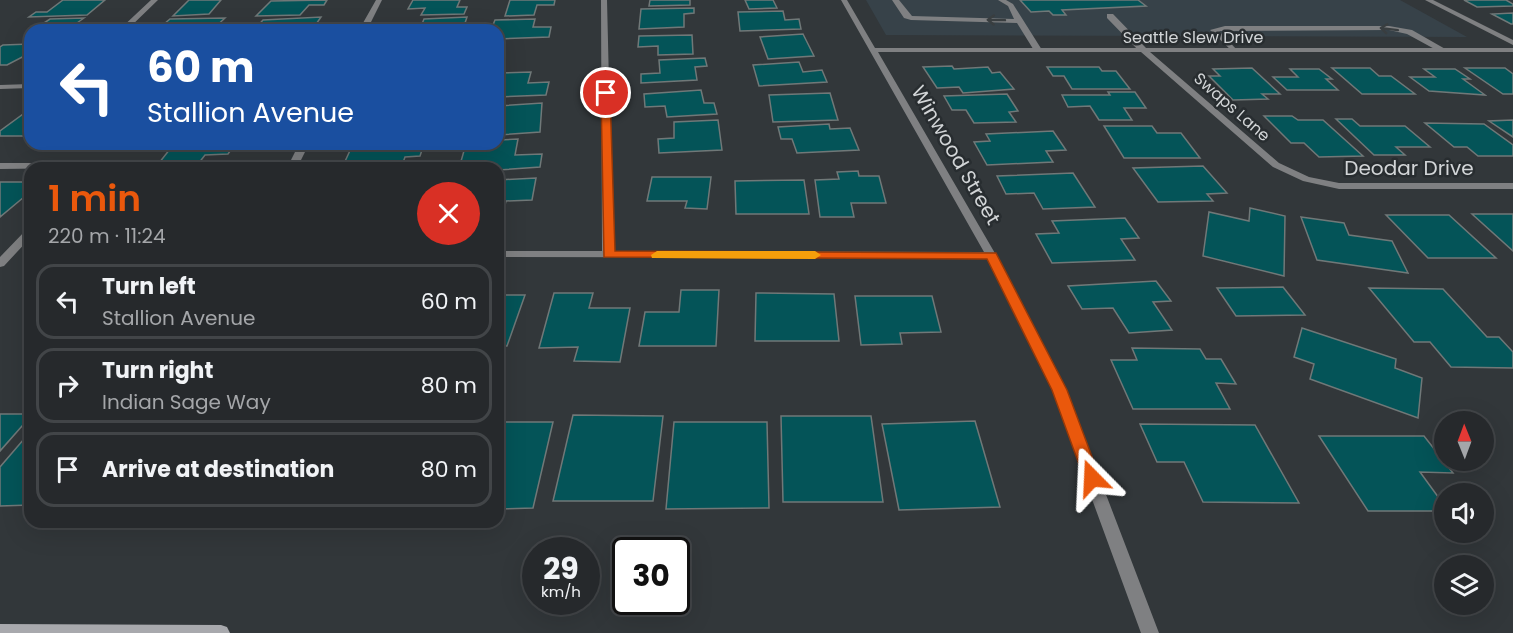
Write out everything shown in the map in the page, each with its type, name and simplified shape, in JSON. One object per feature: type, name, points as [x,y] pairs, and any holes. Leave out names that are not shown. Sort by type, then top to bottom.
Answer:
[{"type":"main road","points":[[0,632],[221,633]]},
{"type":"street","points":[[129,24],[155,0]]},
{"type":"street","points":[[366,24],[379,0]]},
{"type":"street","points":[[604,0],[608,255]]},
{"type":"street","name":"Winwood Street","points":[[844,0],[991,255],[1059,390],[1150,633]]},
{"type":"street","points":[[895,0],[911,18],[1019,21]]},
{"type":"street","points":[[1001,0],[1011,5],[1038,50]]},
{"type":"street","points":[[1428,0],[1513,43]]},
{"type":"street","name":"Swaps Lane","points":[[1110,16],[1143,50],[1276,165],[1306,179]]},
{"type":"street","points":[[1233,50],[1214,30],[1225,28],[1389,28],[1409,32],[1443,50]]},
{"type":"street","name":"Seattle Slew Drive","points":[[873,50],[1513,50]]},
{"type":"street","points":[[0,87],[24,86]]},
{"type":"street","points":[[0,165],[24,165]]},
{"type":"street","name":"Deodar Drive","points":[[1306,179],[1339,186],[1513,186]]},
{"type":"street","points":[[0,264],[24,238]]},
{"type":"street","points":[[504,254],[991,255]]},
{"type":"shaded area","points":[[866,0],[1400,0],[1467,37],[886,35]]},
{"type":"building","points":[[63,0],[105,0],[87,15],[29,17],[36,12],[47,12]]},
{"type":"building","points":[[189,0],[221,0],[209,14],[173,16]]},
{"type":"building","points":[[327,0],[324,5],[309,5],[300,15],[256,16],[271,1]]},
{"type":"building","points":[[413,0],[460,0],[457,7],[467,7],[464,14],[421,15],[425,8],[408,9]]},
{"type":"building","points":[[510,0],[555,0],[554,5],[537,5],[534,15],[505,16]]},
{"type":"building","points":[[650,0],[690,0],[690,5],[649,6]]},
{"type":"building","points":[[745,0],[773,0],[777,8],[749,9]]},
{"type":"building","points":[[1020,0],[1138,0],[1146,6],[1062,10],[1066,15],[1053,15],[1049,11],[1031,12]]},
{"type":"building","points":[[1464,0],[1506,0],[1513,6],[1477,7]]},
{"type":"building","points":[[694,8],[694,13],[684,14],[684,27],[639,29],[641,9]]},
{"type":"building","points":[[783,11],[785,20],[799,19],[801,29],[740,31],[738,12]]},
{"type":"building","points":[[1513,13],[1513,24],[1492,14]]},
{"type":"building","points":[[321,17],[316,24],[259,24],[263,20]]},
{"type":"building","points":[[467,17],[465,24],[422,24],[424,19]]},
{"type":"building","points":[[84,18],[76,24],[42,24],[50,19]]},
{"type":"building","points":[[225,18],[218,24],[164,24],[170,19]]},
{"type":"building","points":[[535,19],[533,27],[551,27],[549,37],[504,39],[504,24],[493,24],[495,20]]},
{"type":"building","points":[[803,34],[814,56],[768,59],[760,37]]},
{"type":"building","points":[[692,35],[693,54],[658,55],[658,46],[638,47],[639,36]]},
{"type":"building","points":[[24,44],[24,56],[7,65],[0,65],[0,47]]},
{"type":"building","points":[[705,58],[707,66],[695,67],[697,80],[641,83],[641,74],[660,73],[659,60]]},
{"type":"building","points":[[799,62],[803,72],[822,70],[827,82],[759,86],[753,65]]},
{"type":"building","points":[[952,66],[954,69],[988,67],[992,73],[1000,72],[1014,89],[963,93],[959,87],[937,88],[923,67]]},
{"type":"building","points":[[1047,67],[1099,67],[1102,71],[1116,71],[1130,89],[1072,89],[1064,76],[1053,76]]},
{"type":"building","points":[[1252,68],[1280,94],[1262,94],[1268,99],[1233,100],[1209,76],[1220,76],[1213,69]]},
{"type":"building","points":[[1332,68],[1370,68],[1379,76],[1391,76],[1415,94],[1362,94]]},
{"type":"building","points":[[1465,68],[1505,68],[1513,74],[1513,94],[1503,94]]},
{"type":"building","points":[[1290,69],[1319,69],[1332,79],[1326,79],[1338,90],[1287,90],[1273,77],[1298,77]]},
{"type":"building","points":[[1424,69],[1455,69],[1470,79],[1463,79],[1485,95],[1429,91],[1410,77],[1435,77]]},
{"type":"building","points":[[531,72],[528,83],[549,82],[546,95],[504,97],[504,73]]},
{"type":"building","points":[[701,90],[704,103],[714,103],[717,114],[667,117],[665,106],[645,107],[644,94]]},
{"type":"building","points":[[1108,92],[1135,92],[1146,108],[1124,108],[1132,120],[1099,120],[1090,106],[1068,107],[1062,95],[1110,95]]},
{"type":"building","points":[[830,93],[838,120],[773,122],[769,95]]},
{"type":"building","points":[[1007,94],[1018,111],[1009,112],[1016,122],[974,123],[966,110],[952,110],[944,96]]},
{"type":"building","points":[[542,103],[540,132],[504,135],[504,106]]},
{"type":"building","points":[[24,113],[24,136],[0,136],[0,131]]},
{"type":"building","points":[[1264,116],[1292,116],[1298,120],[1323,120],[1363,156],[1319,157],[1304,143],[1291,143]]},
{"type":"building","points":[[1336,119],[1352,119],[1360,126],[1405,126],[1430,147],[1396,147],[1405,155],[1374,155]]},
{"type":"building","points":[[718,120],[722,150],[659,153],[658,139],[674,138],[674,122]]},
{"type":"building","points":[[1513,120],[1513,137],[1489,121]]},
{"type":"building","points":[[1425,123],[1484,124],[1513,145],[1513,156],[1478,156],[1467,147],[1454,147]]},
{"type":"building","points":[[829,124],[830,129],[850,128],[859,150],[797,153],[792,139],[781,139],[778,127]]},
{"type":"building","points":[[1104,126],[1152,126],[1157,133],[1181,133],[1200,158],[1124,158]]},
{"type":"building","points":[[1053,131],[1066,150],[1046,151],[1053,162],[987,165],[974,142],[990,141],[986,134]]},
{"type":"building","points":[[518,139],[515,155],[542,154],[540,167],[504,170],[504,162],[461,162],[464,150],[504,150],[504,140]]},
{"type":"building","points":[[169,150],[231,150],[228,154],[205,155],[200,162],[160,162]]},
{"type":"building","points":[[350,150],[422,150],[420,156],[405,157],[403,162],[345,162]]},
{"type":"building","points":[[1203,166],[1227,193],[1207,194],[1213,201],[1158,202],[1133,168]]},
{"type":"building","points":[[858,171],[859,176],[879,176],[886,203],[851,203],[854,217],[820,217],[815,180],[839,179],[837,172]]},
{"type":"building","points":[[1073,173],[1095,207],[1043,209],[1034,193],[1006,194],[997,176]]},
{"type":"building","points":[[652,177],[711,177],[707,209],[685,208],[687,201],[647,201]]},
{"type":"building","points":[[536,178],[532,200],[506,201],[504,209],[504,180]]},
{"type":"building","points":[[804,180],[809,214],[736,214],[735,181]]},
{"type":"building","points":[[0,182],[24,182],[24,197],[0,217]]},
{"type":"building","points":[[1250,208],[1285,216],[1284,276],[1203,256],[1209,212],[1249,221]]},
{"type":"building","points":[[1472,214],[1513,214],[1513,251]]},
{"type":"building","points":[[1386,215],[1449,215],[1496,258],[1428,258]]},
{"type":"building","points":[[1301,217],[1344,223],[1349,235],[1392,241],[1408,273],[1317,260]]},
{"type":"building","points":[[1125,218],[1139,238],[1121,239],[1135,260],[1052,263],[1036,234],[1059,233],[1052,221]]},
{"type":"building","points":[[1156,281],[1171,301],[1153,302],[1172,330],[1129,333],[1113,308],[1082,309],[1068,286]]},
{"type":"building","points":[[1283,287],[1305,315],[1236,316],[1217,288]]},
{"type":"building","points":[[1369,288],[1443,289],[1487,337],[1499,337],[1513,352],[1513,368],[1451,367],[1430,342],[1414,342]]},
{"type":"building","points":[[681,290],[719,290],[716,346],[639,346],[645,312],[679,312]]},
{"type":"building","points":[[554,293],[593,293],[589,308],[630,308],[620,362],[574,361],[578,347],[539,348]]},
{"type":"building","points":[[756,293],[834,294],[839,341],[755,341]]},
{"type":"building","points":[[504,295],[525,295],[507,346],[504,346]]},
{"type":"building","points":[[855,296],[932,296],[941,332],[900,333],[902,344],[861,345]]},
{"type":"building","points":[[1302,328],[1396,359],[1395,368],[1422,378],[1418,418],[1310,379],[1314,364],[1294,357]]},
{"type":"building","points":[[1132,348],[1200,349],[1206,359],[1221,359],[1236,384],[1216,383],[1230,409],[1133,409],[1111,360],[1137,360]]},
{"type":"building","points":[[0,414],[24,414],[24,424],[0,451]]},
{"type":"building","points":[[573,415],[663,416],[653,501],[553,501]]},
{"type":"building","points":[[781,416],[871,416],[883,502],[783,502]]},
{"type":"building","points":[[975,421],[1000,507],[899,510],[882,424]]},
{"type":"building","points":[[504,422],[553,422],[533,508],[504,509]]},
{"type":"building","points":[[674,422],[767,422],[769,508],[666,509]]},
{"type":"building","points":[[1140,424],[1255,425],[1299,503],[1203,502],[1184,462],[1157,462]]},
{"type":"building","points":[[1319,436],[1424,436],[1434,449],[1434,471],[1451,471],[1453,473],[1420,472],[1434,491],[1434,511],[1368,511]]},
{"type":"building","points":[[24,439],[24,505],[0,506],[0,467]]},
{"type":"slow traffic","points":[[657,255],[815,255]]},
{"type":"route","points":[[606,93],[608,255],[991,255],[1059,390],[1092,478]]}]
